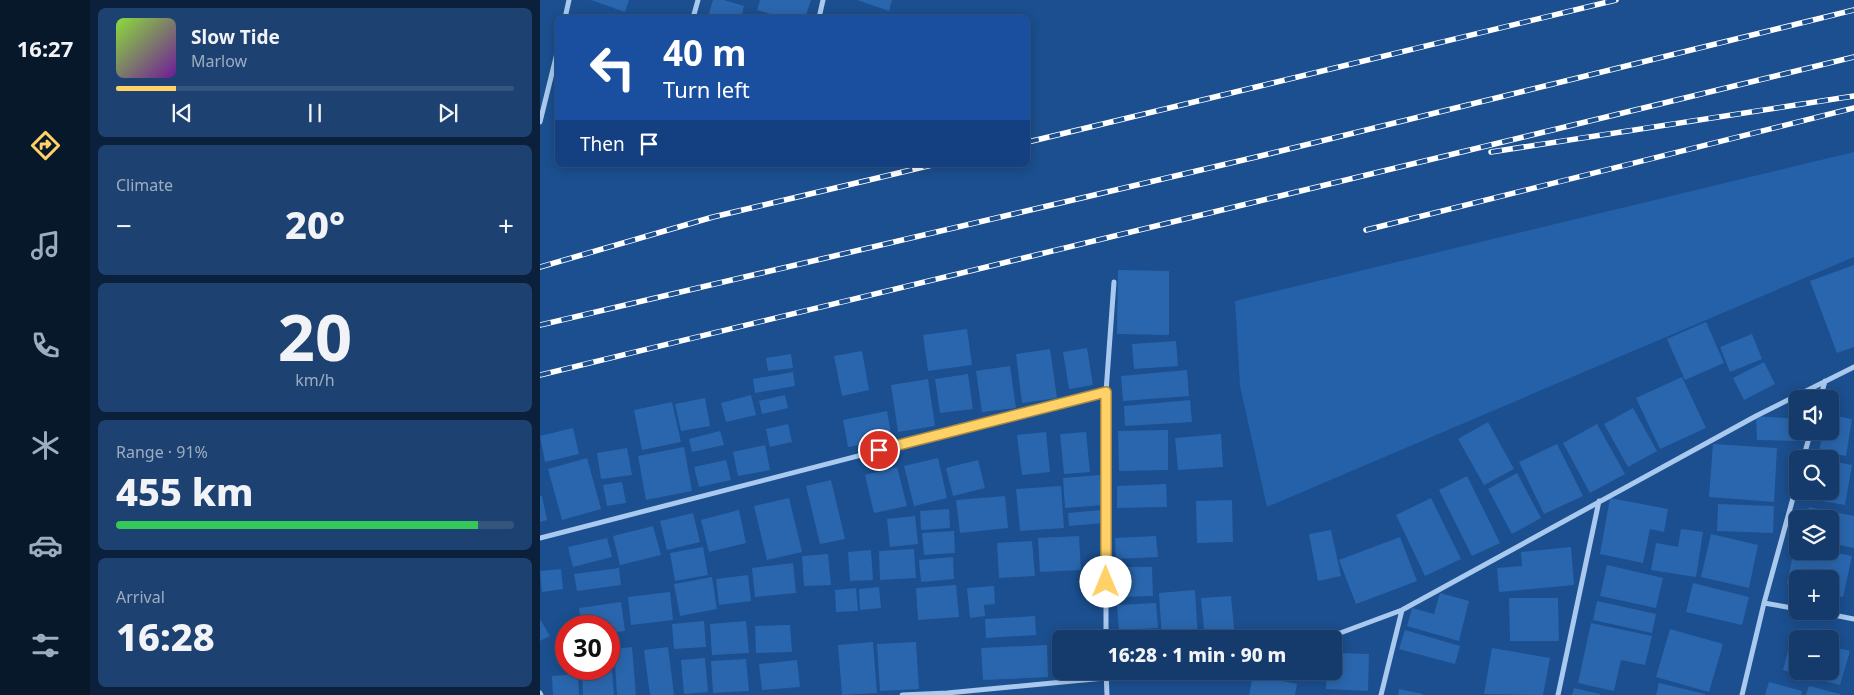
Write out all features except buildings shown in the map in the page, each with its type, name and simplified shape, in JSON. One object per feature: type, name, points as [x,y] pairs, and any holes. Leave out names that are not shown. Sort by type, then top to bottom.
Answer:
[{"type":"street","points":[[566,15],[569,0]]},
{"type":"street","points":[[694,15],[698,0]]},
{"type":"street","points":[[820,15],[823,0]]},
{"type":"street","points":[[540,122],[555,61]]},
{"type":"street","points":[[1106,630],[1106,392],[1114,282]]},
{"type":"street","points":[[1342,632],[1402,610],[1599,501],[1824,381],[1854,367]]},
{"type":"street","points":[[1822,390],[1824,381]]},
{"type":"street","points":[[540,538],[1106,392]]},
{"type":"street","points":[[1742,695],[1764,603],[1792,500]]},
{"type":"street","points":[[1558,695],[1599,501]]},
{"type":"street","points":[[1764,603],[1789,607]]},
{"type":"street","points":[[1380,695],[1402,610]]},
{"type":"street","points":[[1839,616],[1854,618]]},
{"type":"street","points":[[902,695],[947,694],[1095,680]]},
{"type":"street","points":[[1106,680],[1108,695]]},
{"type":"shaded area","points":[[1854,152],[1854,257],[1267,507],[1240,386],[1235,301]]},
{"type":"railway","points":[[1030,142],[1616,0]]},
{"type":"railway","points":[[540,325],[1256,157],[1854,10]]},
{"type":"railway","points":[[540,375],[1854,57]]},
{"type":"railway","points":[[1491,152],[1854,96]]},
{"type":"railway","points":[[1366,230],[1854,108]]},
{"type":"railway","points":[[540,267],[713,217],[924,167]]},
{"type":"route","points":[[879,450],[1106,392],[1106,582]]}]
